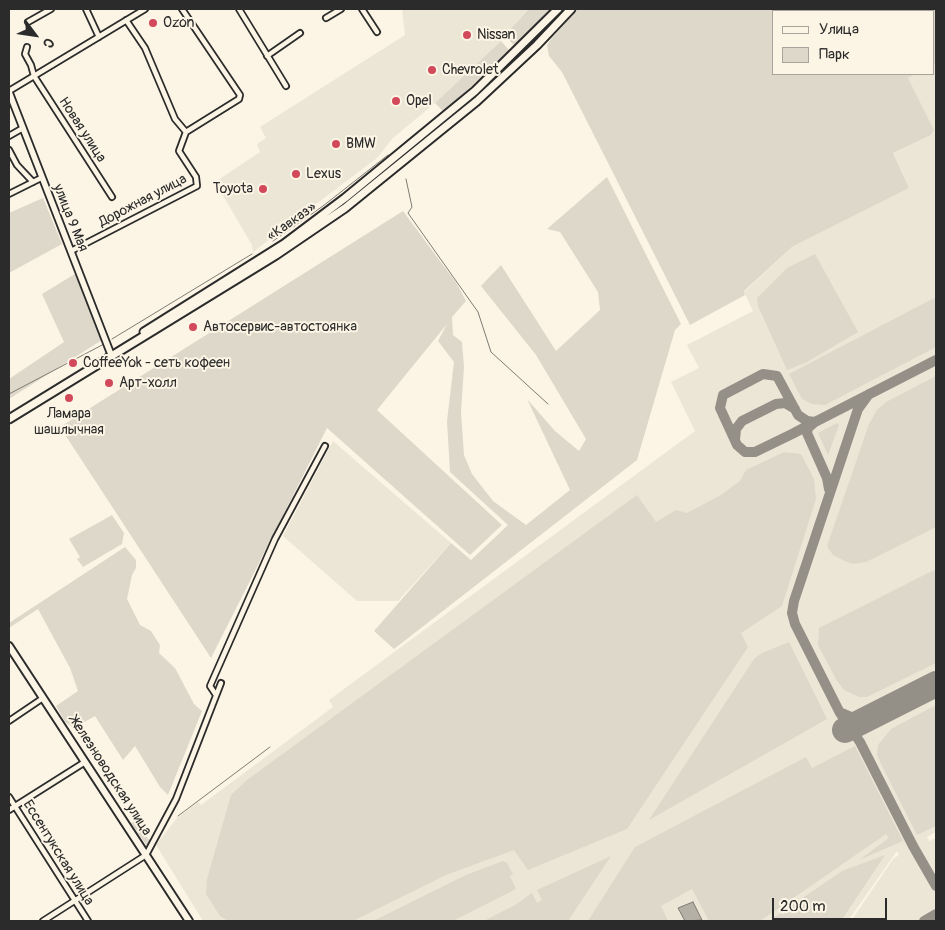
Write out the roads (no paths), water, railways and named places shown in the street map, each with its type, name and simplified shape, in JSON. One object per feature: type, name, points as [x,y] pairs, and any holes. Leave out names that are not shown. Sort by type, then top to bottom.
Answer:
[{"type":"highway","points":[[558,9],[538,33],[538,37],[569,9]]},
{"type":"highway","name":"«Кавказ»","points":[[9,414],[308,227],[436,125],[494,74],[558,9]]},
{"type":"highway","name":"«Кавказ»","points":[[9,419],[168,323],[323,224],[435,137],[504,76],[569,9]]},
{"type":"highway","points":[[494,74],[520,50],[525,50],[525,53],[504,76]]},
{"type":"main road","name":"Железноводская улица","points":[[9,646],[189,921]]},
{"type":"street","points":[[28,22],[51,9]]},
{"type":"street","points":[[86,9],[99,36]]},
{"type":"street","points":[[9,95],[34,76],[145,9]]},
{"type":"street","points":[[126,20],[145,48],[175,119],[186,132],[239,99],[240,95],[182,9]]},
{"type":"street","points":[[239,9],[286,86]]},
{"type":"street","points":[[326,18],[341,9]]},
{"type":"street","points":[[362,9],[377,32]]},
{"type":"street","points":[[267,56],[300,33]]},
{"type":"street","name":"Новая улица","points":[[27,47],[25,54],[34,76],[112,197]]},
{"type":"street","name":"улица 9 Мая","points":[[9,95],[110,352]]},
{"type":"street","points":[[9,136],[22,128]]},
{"type":"street","name":"Дорожная улица","points":[[71,252],[197,186],[196,177],[179,150],[186,132]]},
{"type":"street","points":[[9,150],[17,165],[33,182]]},
{"type":"street","points":[[9,194],[41,178]]},
{"type":"street","points":[[216,695],[210,686],[275,539],[325,446]]},
{"type":"street","points":[[43,921],[146,855],[176,799],[221,683]]},
{"type":"street","points":[[9,721],[44,698]]},
{"type":"street","points":[[9,810],[85,762]]},
{"type":"street","name":"Ессентукская улица","points":[[9,797],[88,921]]},
{"type":"waterway","points":[[273,241],[323,206],[388,155]]},
{"type":"waterway","points":[[406,179],[412,207],[408,213],[478,312],[491,352],[548,404]]},
{"type":"waterway","points":[[112,339],[252,254]]},
{"type":"waterway","points":[[9,394],[104,344]]},
{"type":"waterway","points":[[178,816],[270,747]]},
{"type":"place","name":"Ozon","points":[[153,23]]},
{"type":"place","name":"Nissan","points":[[467,35]]},
{"type":"place","name":"Chevrolet","points":[[432,70]]},
{"type":"place","name":"Opel","points":[[396,101]]},
{"type":"place","name":"BMW","points":[[336,144]]},
{"type":"place","name":"Lexus","points":[[296,174]]},
{"type":"place","name":"Toyota","points":[[263,189]]},
{"type":"place","name":"Автосервис-автостоянка","points":[[193,327]]},
{"type":"place","name":"CoffeeYok - сеть кофеен","points":[[73,363]]},
{"type":"place","name":"Арт-холл","points":[[109,383]]},
{"type":"place","name":"Ламара шашлычная","points":[[69,398]]}]
